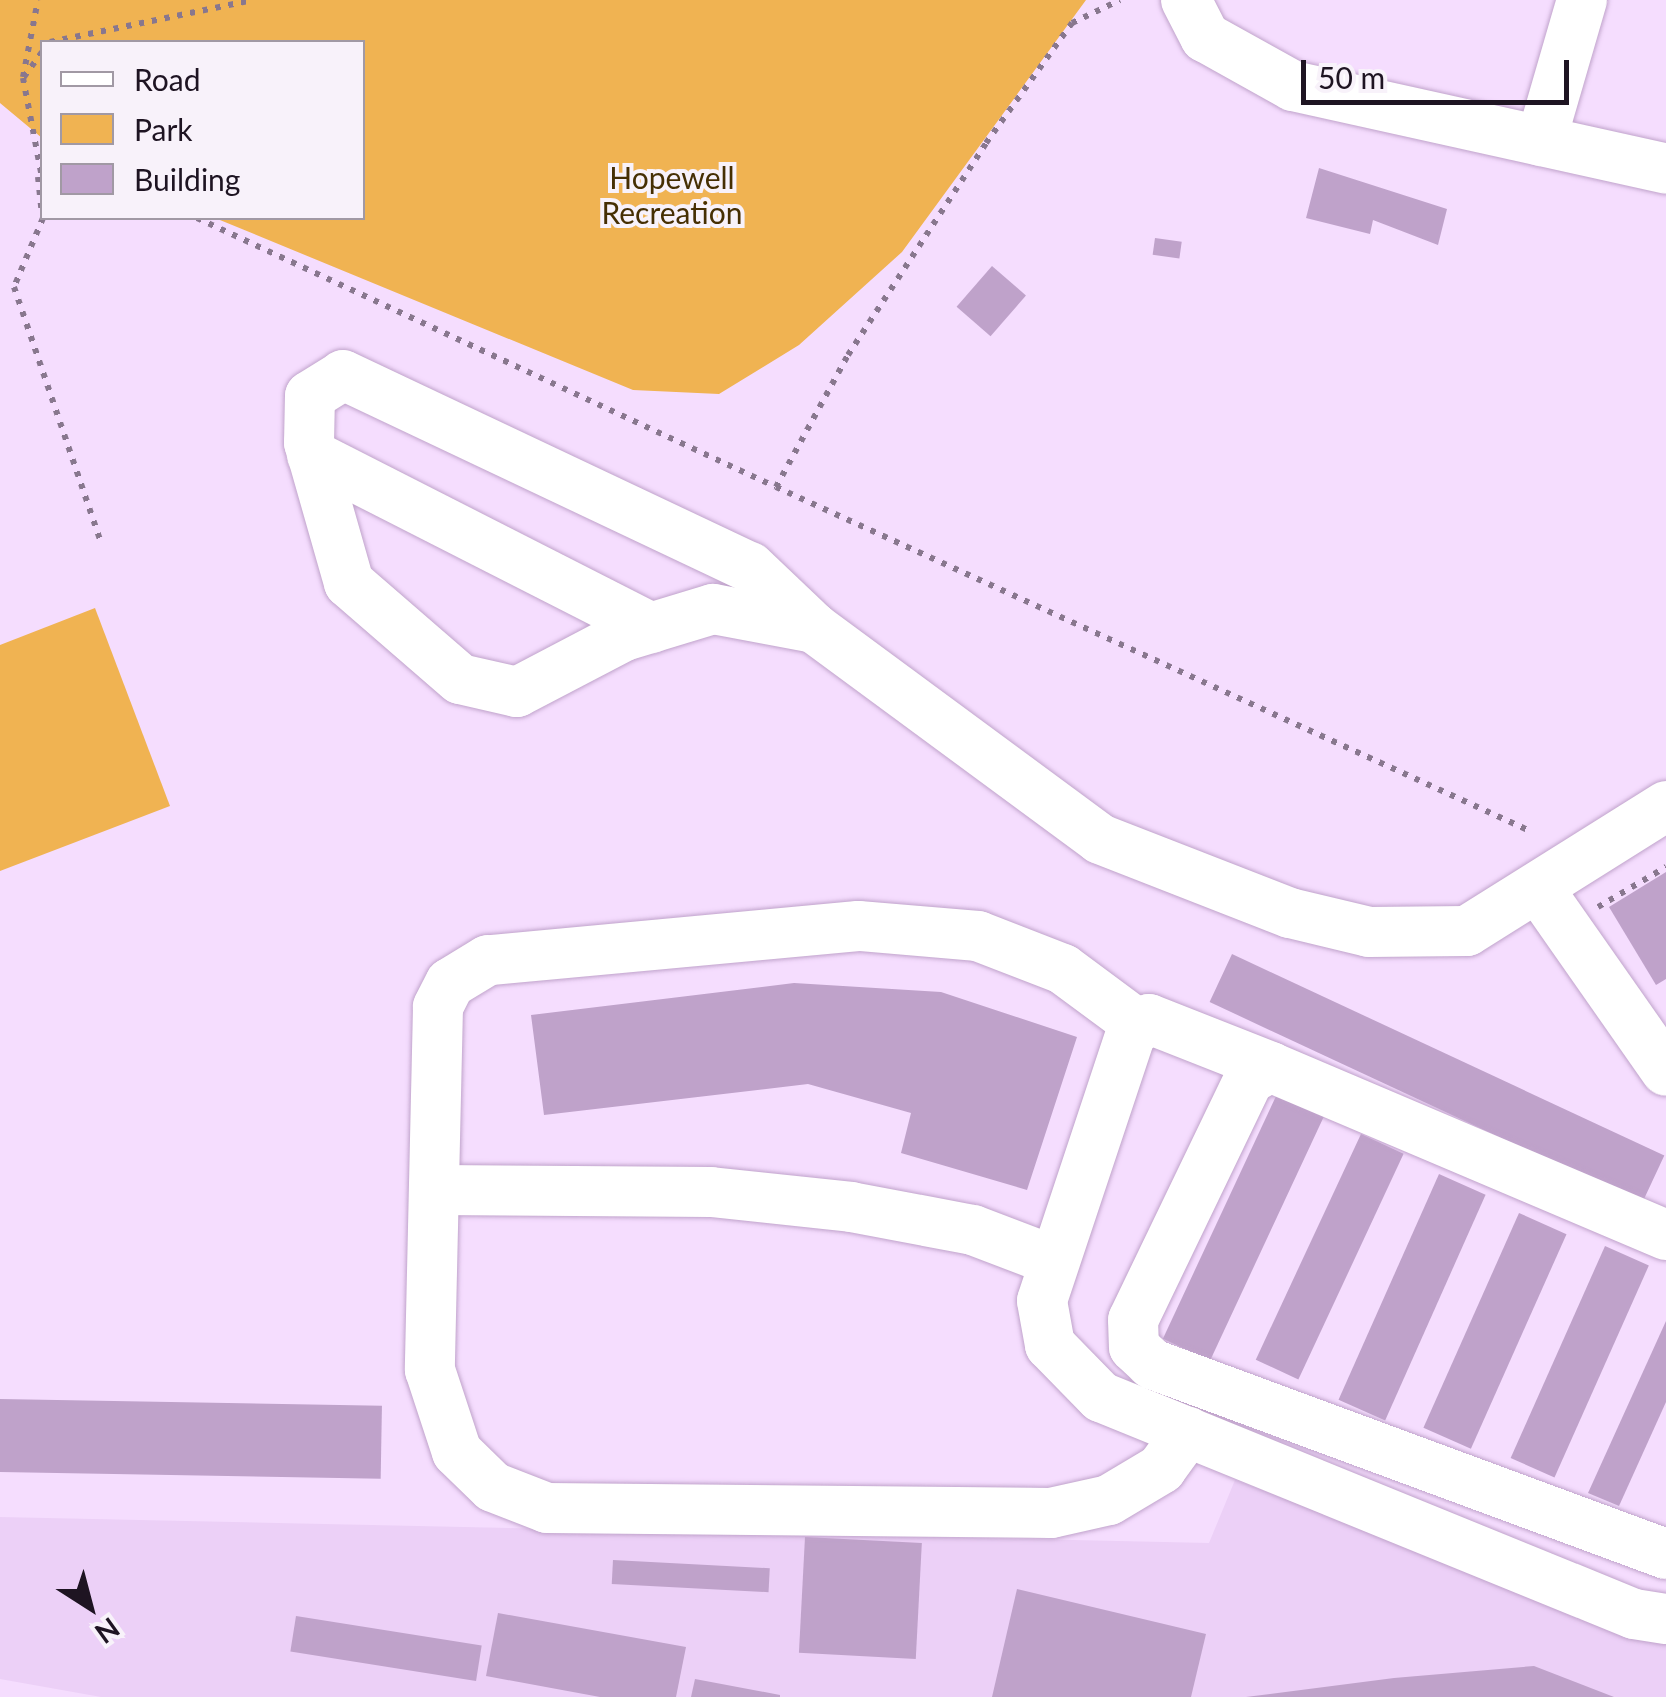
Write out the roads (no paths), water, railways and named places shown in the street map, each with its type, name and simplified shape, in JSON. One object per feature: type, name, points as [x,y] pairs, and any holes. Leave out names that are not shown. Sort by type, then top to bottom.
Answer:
[{"type":"street","points":[[1186,0],[1205,36],[1236,62],[1293,86],[1666,169]]},
{"type":"street","points":[[1541,141],[1582,0]]},
{"type":"street","points":[[814,628],[713,609],[651,628],[516,692],[460,679],[349,583],[312,455],[310,396],[343,375],[750,567],[814,628],[1100,838],[1290,912],[1423,937],[1467,931],[1666,806]]},
{"type":"street","points":[[312,455],[651,628]]},
{"type":"street","points":[[1538,888],[1666,1072]]},
{"type":"street","points":[[1140,1026],[1063,968],[978,936],[858,926],[488,960],[450,983],[438,1007],[430,1370],[439,1410],[457,1452],[494,1487],[546,1508],[1051,1513],[1109,1500],[1161,1468],[1188,1432]]},
{"type":"street","points":[[1666,1234],[1191,1032],[1149,1019],[1140,1026],[1042,1301],[1050,1345],[1101,1397],[1666,1619]]},
{"type":"street","points":[[1271,1068],[1250,1079],[1133,1320],[1134,1348],[1152,1364],[1666,1554]]},
{"type":"street","points":[[436,1190],[711,1192],[852,1207],[973,1230],[1054,1261]]},
{"type":"park label","name":"Hopewell Recreation","points":[[672,194]]}]
